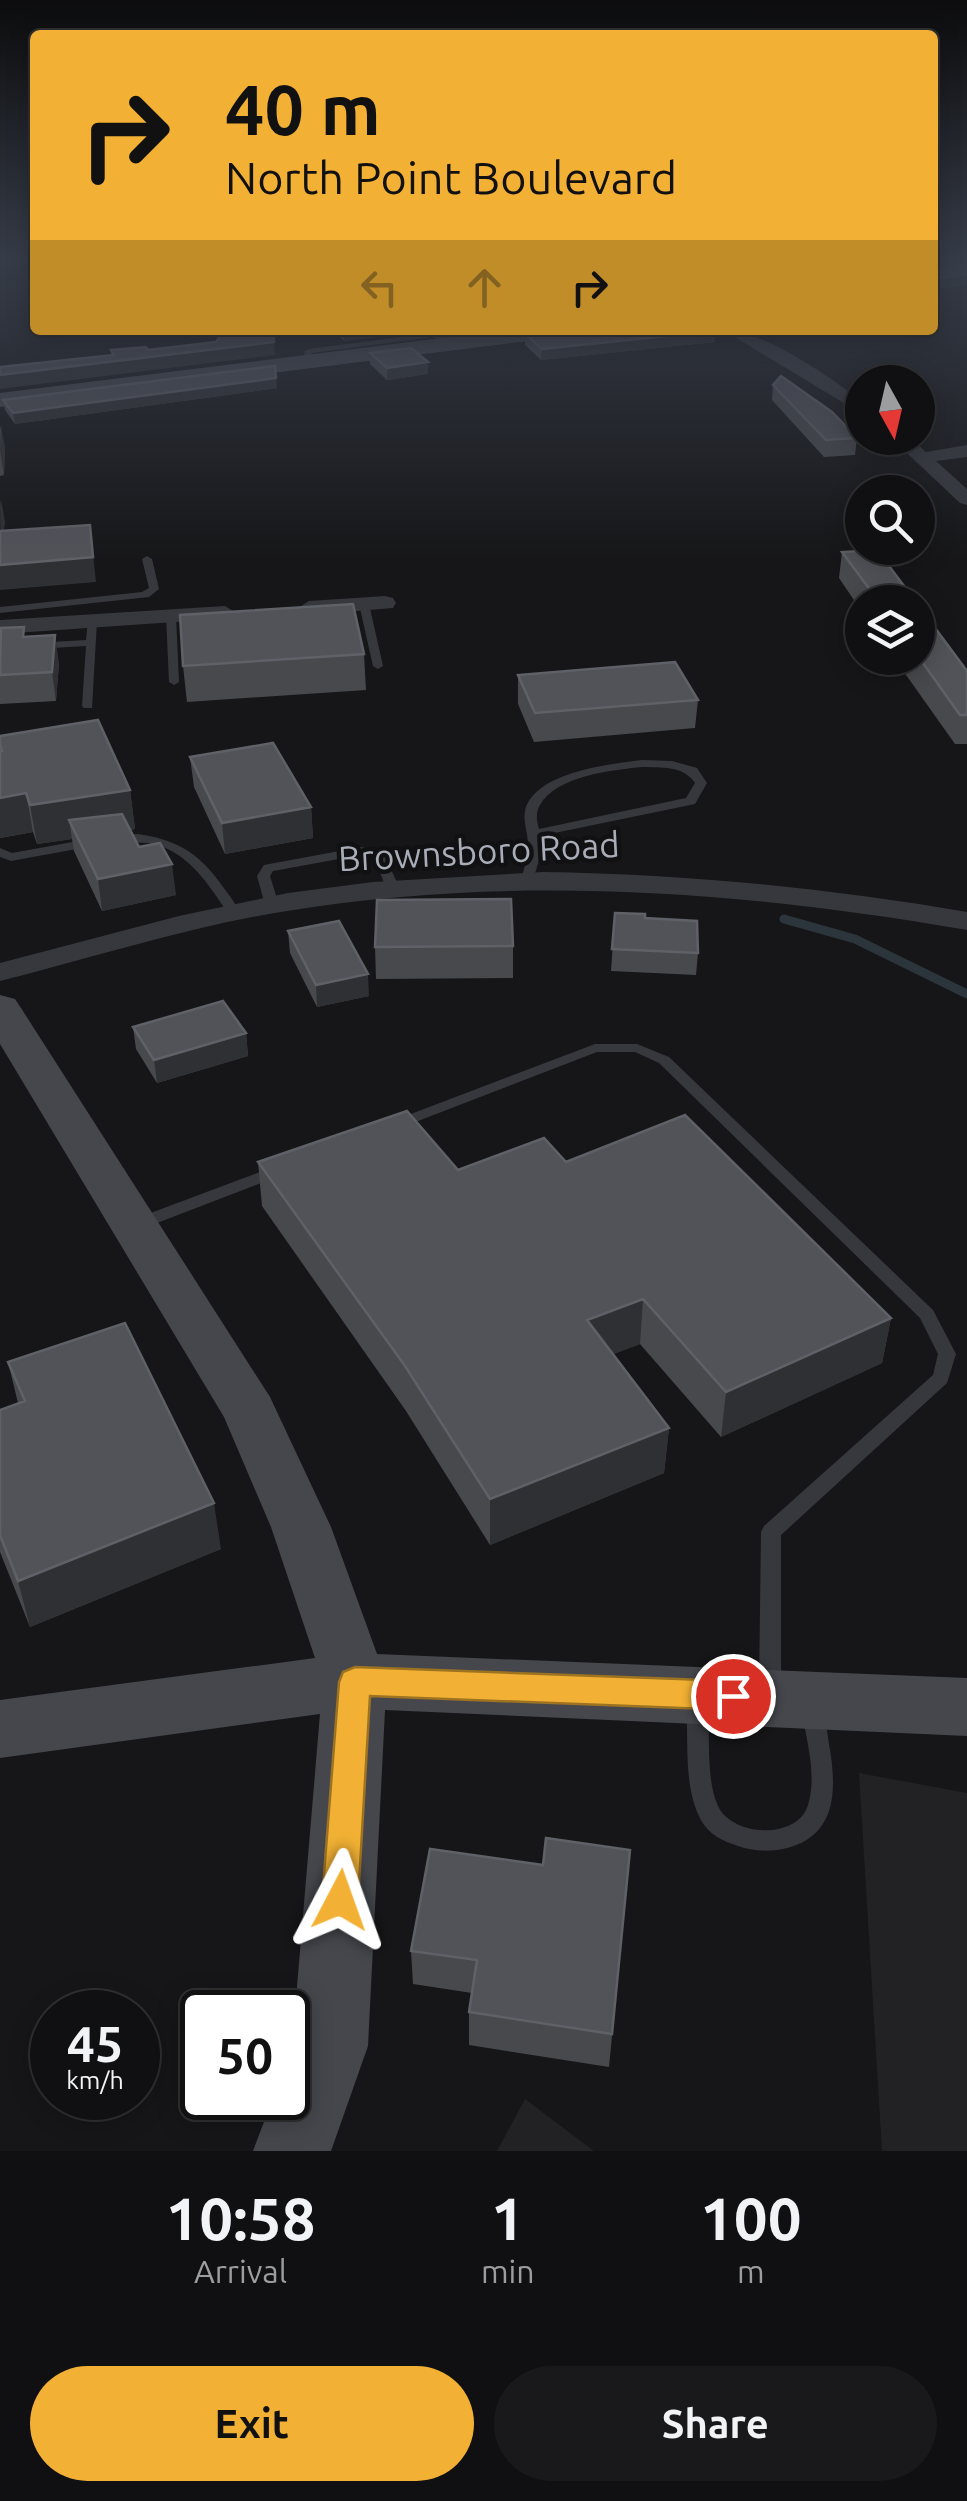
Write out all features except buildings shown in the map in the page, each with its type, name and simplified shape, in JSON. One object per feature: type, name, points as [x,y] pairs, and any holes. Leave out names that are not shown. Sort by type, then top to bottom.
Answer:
[{"type":"main road","points":[[0,400],[304,362]]},
{"type":"main road","points":[[0,1008],[250,1412],[302,1527],[355,1682],[330,2046],[292,2151]]},
{"type":"main road","points":[[0,1729],[355,1682],[967,1707]]},
{"type":"street","points":[[789,362],[845,397]]},
{"type":"street","points":[[926,457],[967,451]]},
{"type":"street","points":[[923,455],[967,499]]},
{"type":"street","points":[[286,609],[374,604]]},
{"type":"street","points":[[0,627],[92,632],[171,616],[247,612]]},
{"type":"street","name":"Brownsboro Road","points":[[0,972],[272,905],[392,889],[528,880],[606,879],[802,894],[967,921]]},
{"type":"lane","points":[[0,610],[146,596],[154,589],[146,559]]},
{"type":"lane","points":[[374,604],[378,666]]},
{"type":"lane","points":[[171,616],[174,682]]},
{"type":"lane","points":[[0,648],[92,632],[88,706]]},
{"type":"lane","points":[[528,880],[535,848],[530,814],[536,800],[548,788],[604,766],[681,764],[695,771],[700,781],[699,793],[690,801],[533,834]]},
{"type":"lane","points":[[0,852],[11,857],[120,838],[153,838],[197,861],[234,912]]},
{"type":"lane","points":[[272,905],[263,876],[268,868],[361,851],[378,852],[392,889]]},
{"type":"lane","points":[[374,1133],[595,1048],[637,1048],[664,1060],[928,1314],[948,1354],[941,1378],[770,1532],[790,1698],[821,1775],[813,1822],[795,1835],[759,1840],[724,1830],[707,1809],[696,1694]]},
{"type":"lane","points":[[134,1225],[300,1162]]},
{"type":"shaded area","points":[[859,1773],[967,1793],[967,2151],[882,2151]]},
{"type":"shaded area","points":[[525,2099],[594,2151],[497,2151]]},
{"type":"waterway","points":[[784,919],[855,939],[967,994]]},
{"type":"route","points":[[340,1900],[355,1682],[733,1696]]}]
